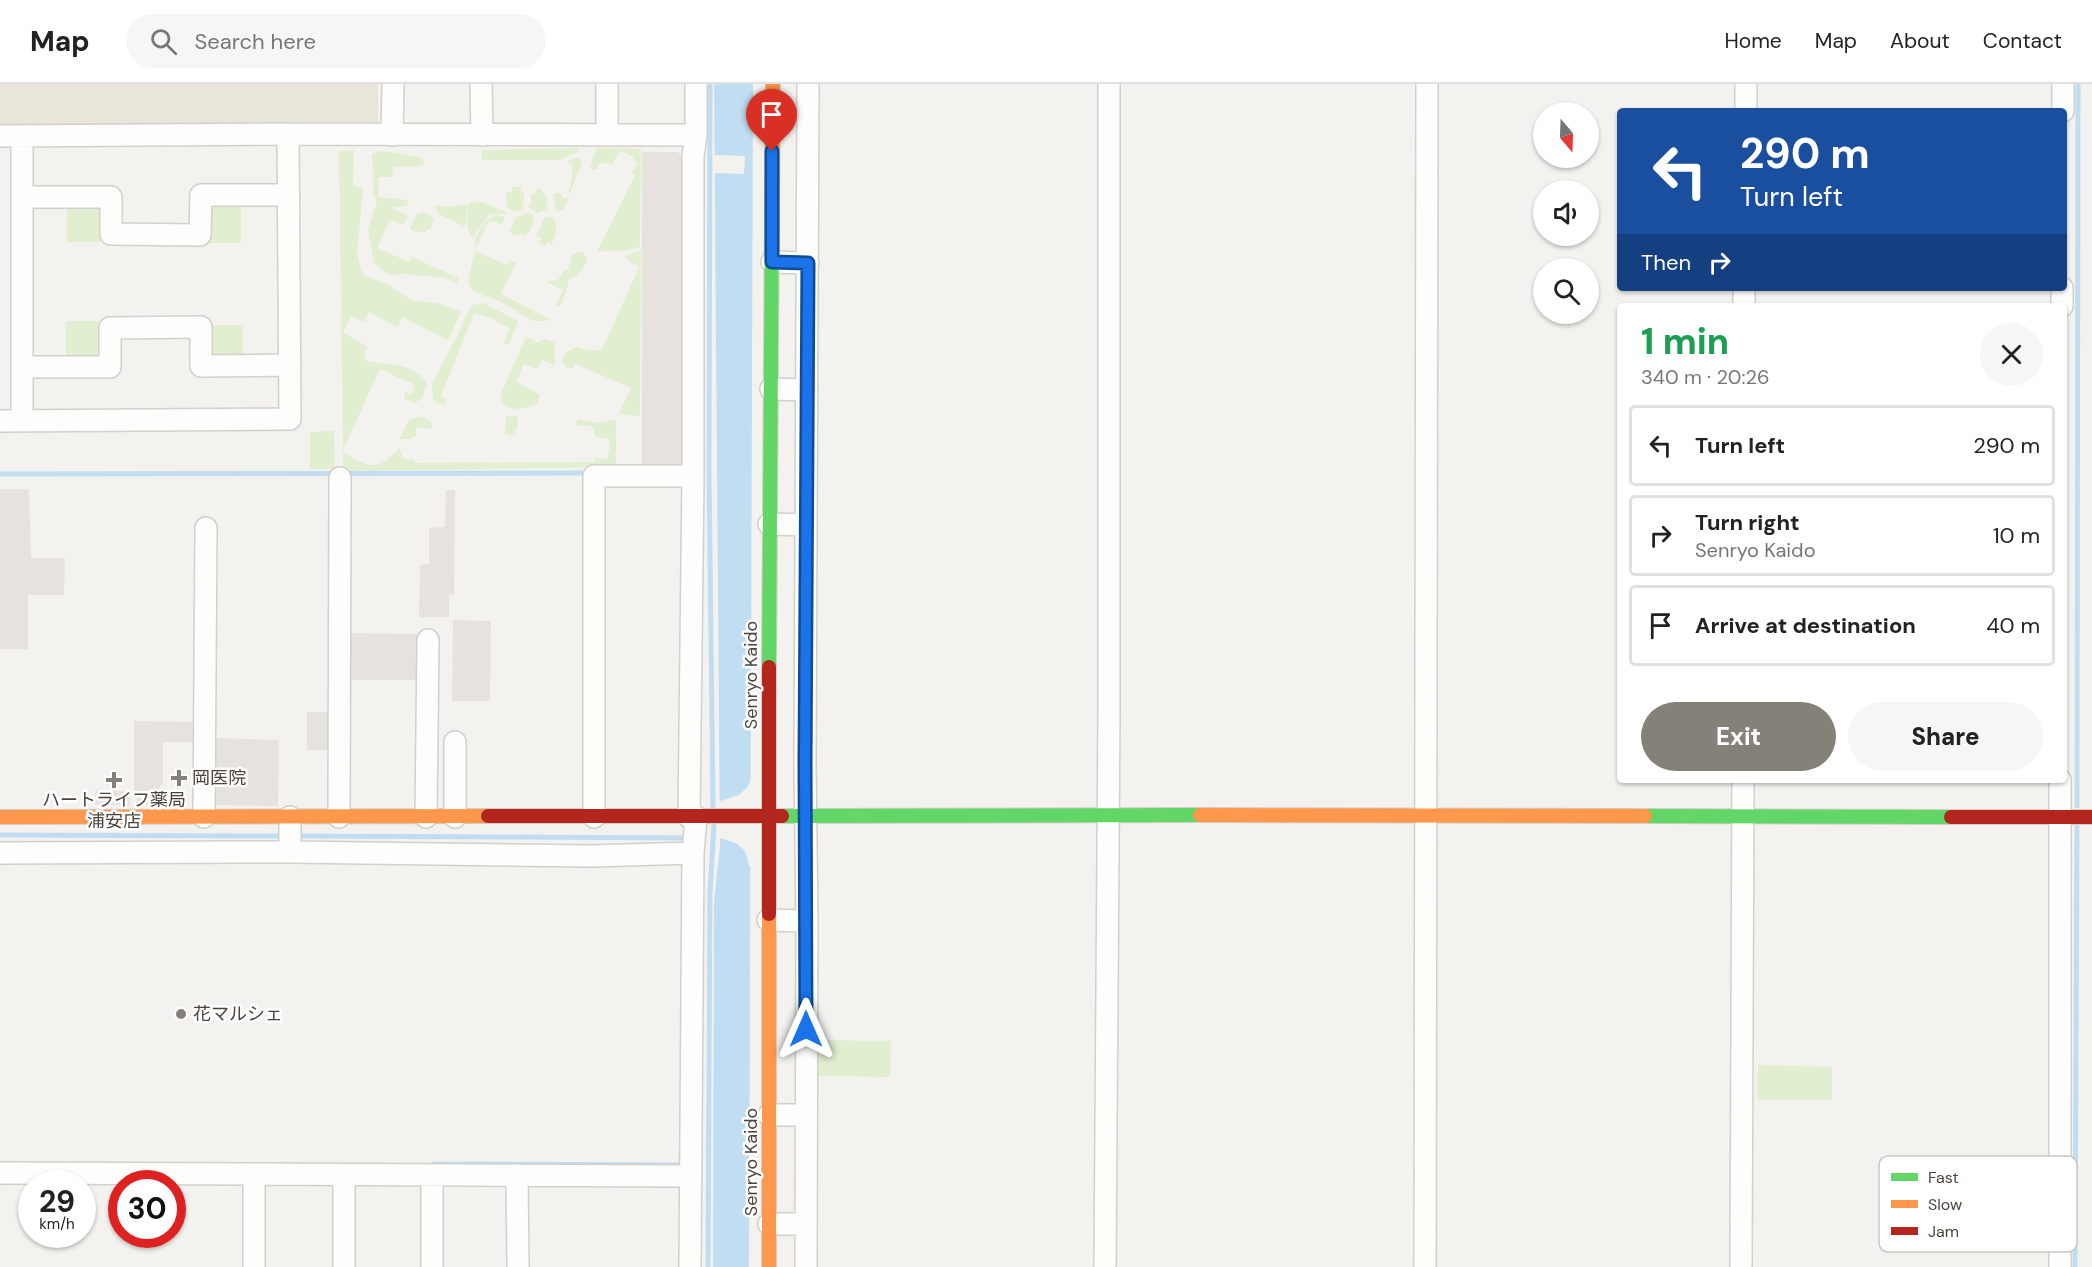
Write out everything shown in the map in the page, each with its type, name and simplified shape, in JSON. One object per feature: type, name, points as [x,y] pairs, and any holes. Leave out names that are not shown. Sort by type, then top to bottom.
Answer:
[{"type":"street","points":[[392,135],[393,84]]},
{"type":"street","points":[[482,84],[482,135]]},
{"type":"street","points":[[606,84],[607,135]]},
{"type":"street","points":[[690,1267],[693,853],[698,817],[693,476],[693,156],[696,135],[696,84]]},
{"type":"street","name":"Senryo Kaido","points":[[769,1267],[769,524],[773,84]]},
{"type":"street","points":[[806,1267],[800,1224],[806,1115],[807,921],[800,525],[801,263],[808,84]]},
{"type":"street","points":[[1105,1267],[1114,815],[1109,84]]},
{"type":"street","points":[[1425,1267],[1427,84]]},
{"type":"street","points":[[1746,84],[1746,108]]},
{"type":"street","points":[[2063,84],[2063,108]]},
{"type":"street","points":[[0,422],[290,419],[288,134]]},
{"type":"street","points":[[0,136],[696,135]]},
{"type":"street","points":[[22,136],[22,421]]},
{"type":"street","points":[[22,197],[111,197],[111,234],[200,235],[201,195],[289,195]]},
{"type":"street","points":[[772,262],[801,263]]},
{"type":"street","points":[[22,367],[110,367],[110,328],[201,327],[201,366],[290,365]]},
{"type":"street","points":[[771,389],[801,390]]},
{"type":"street","points":[[594,817],[594,476],[693,476]]},
{"type":"street","points":[[339,817],[340,478]]},
{"type":"street","points":[[769,524],[800,525]]},
{"type":"street","points":[[204,817],[206,528]]},
{"type":"street","points":[[426,817],[428,640]]},
{"type":"street","points":[[455,742],[455,817]]},
{"type":"street","points":[[1741,1267],[1743,783]]},
{"type":"street","points":[[2061,783],[2076,817],[2064,1156]]},
{"type":"street","points":[[0,817],[204,817],[290,836],[339,817],[1114,815],[2076,817]]},
{"type":"street","points":[[0,853],[290,836],[591,856],[693,853]]},
{"type":"street","points":[[768,920],[807,921]]},
{"type":"street","points":[[769,1115],[806,1115]]},
{"type":"street","points":[[0,1173],[691,1176]]},
{"type":"street","points":[[254,1174],[254,1267]]},
{"type":"street","points":[[344,1174],[345,1267]]},
{"type":"street","points":[[432,1175],[432,1267]]},
{"type":"street","points":[[517,1175],[518,1267]]},
{"type":"street","points":[[769,1224],[800,1224]]},
{"type":"street","points":[[2060,1267],[2061,1252]]},
{"type":"shaded area","points":[[0,84],[378,84],[378,122],[369,127],[0,129]]},
{"type":"shaded area","points":[[642,152],[678,152],[684,159],[684,466],[642,466]]},
{"type":"shaded area","points":[[0,489],[29,489],[31,558],[65,558],[64,595],[28,595],[28,649],[0,649]]},
{"type":"shaded area","points":[[446,490],[455,490],[454,595],[449,595],[449,617],[419,617],[420,565],[429,564],[429,528],[445,527]]},
{"type":"shaded area","points":[[453,620],[491,621],[490,701],[452,701]]},
{"type":"shaded area","points":[[347,633],[419,634],[418,680],[346,680]]},
{"type":"shaded area","points":[[307,712],[332,712],[331,750],[307,750]]},
{"type":"shaded area","points":[[134,721],[198,722],[198,742],[163,742],[163,785],[160,785],[159,805],[137,805],[137,797],[134,795]]},
{"type":"shaded area","points":[[212,738],[279,740],[278,806],[210,805]]},
{"type":"shaded area","points":[[95,790],[130,791],[130,805],[95,805]]},
{"type":"green space","points":[[580,148],[578,152],[562,160],[482,160],[482,150]]},
{"type":"green space","points":[[596,148],[641,149],[640,247],[597,252],[635,175],[632,173],[637,162],[633,160],[634,157],[620,151],[613,164],[600,163],[597,169],[593,170],[590,167]]},
{"type":"green space","points":[[354,150],[353,185],[363,188],[357,254],[363,275],[387,284],[412,300],[437,303],[461,312],[448,340],[402,317],[397,327],[369,312],[364,322],[351,316],[343,332],[368,347],[364,353],[366,361],[408,368],[422,377],[427,384],[423,397],[415,403],[404,399],[405,392],[412,394],[415,385],[380,369],[343,450],[339,151]]},
{"type":"green space","points":[[380,151],[420,158],[423,159],[424,164],[393,167],[392,177],[379,177],[378,197],[408,200],[407,206],[392,207],[408,215],[403,225],[390,220],[377,248],[410,262],[412,257],[459,278],[457,283],[444,278],[404,274],[389,275],[375,265],[368,231],[377,201],[374,196],[372,154]]},
{"type":"green space","points":[[576,158],[582,162],[569,196],[572,164],[568,164],[569,160]]},
{"type":"green space","points":[[512,187],[521,187],[521,193],[524,193],[523,209],[514,212],[507,207],[506,192],[512,193]]},
{"type":"green space","points":[[536,189],[542,189],[543,194],[547,195],[546,210],[537,213],[528,205],[531,205],[531,194],[535,194]]},
{"type":"green space","points":[[554,193],[562,193],[562,198],[569,197],[564,209],[556,212]]},
{"type":"green space","points":[[67,202],[106,202],[106,242],[67,242]]},
{"type":"green space","points":[[241,202],[241,243],[205,243],[207,207],[213,203]]},
{"type":"green space","points":[[482,202],[506,214],[490,214],[473,239],[467,227],[468,203]]},
{"type":"green space","points":[[467,204],[464,226],[438,214],[435,207],[437,205],[450,207]]},
{"type":"green space","points":[[424,212],[434,219],[430,230],[418,233],[410,229],[416,214]]},
{"type":"green space","points":[[532,214],[534,220],[529,233],[518,236],[509,232],[516,217]]},
{"type":"green space","points":[[496,215],[505,217],[502,225],[493,221],[488,223],[475,250],[480,229],[486,221]]},
{"type":"green space","points":[[545,217],[552,217],[557,226],[552,244],[547,242],[545,246],[539,243],[541,238],[536,236]]},
{"type":"green space","points":[[641,250],[640,416],[619,414],[631,388],[576,364],[572,369],[566,367],[562,361],[565,353],[576,347],[602,350],[639,267],[625,256]]},
{"type":"green space","points":[[475,251],[507,265],[510,260],[516,263],[501,294],[550,319],[533,321],[498,300],[471,289],[468,280]]},
{"type":"green space","points":[[583,252],[587,260],[573,279],[570,278],[560,307],[556,305],[563,290],[547,282],[558,280],[564,270],[568,270],[572,255]]},
{"type":"green space","points":[[483,303],[518,321],[509,345],[504,343],[509,328],[489,317],[474,313],[441,396],[447,400],[445,405],[439,404],[433,399],[432,384],[467,313],[473,305]]},
{"type":"green space","points":[[66,321],[104,321],[105,355],[97,360],[66,361]]},
{"type":"green space","points":[[208,325],[243,325],[243,359],[212,357],[209,351]]},
{"type":"green space","points":[[526,337],[533,339],[536,343],[545,339],[555,342],[555,366],[542,360],[537,369],[524,364],[516,381],[540,395],[537,404],[509,408],[502,402],[500,396]]},
{"type":"green space","points":[[421,416],[431,421],[432,429],[416,427],[416,436],[412,439],[399,439],[409,420]]},
{"type":"green space","points":[[506,416],[518,416],[515,435],[505,434]]},
{"type":"green space","points":[[577,419],[597,423],[616,419],[616,467],[343,471],[343,452],[359,461],[373,465],[386,461],[399,447],[403,459],[414,460],[415,463],[595,462],[595,458],[608,459],[609,438],[599,438],[594,435],[594,429],[591,426],[577,426]]},
{"type":"green space","points":[[334,431],[335,469],[310,469],[310,432]]},
{"type":"green space","points":[[814,1040],[891,1041],[890,1077],[814,1076]]},
{"type":"green space","points":[[1758,1065],[1832,1067],[1832,1100],[1757,1100]]},
{"type":"water","points":[[714,84],[753,84],[749,1267],[713,1267],[714,901],[720,847]]},
{"type":"pier","points":[[711,84],[713,84],[713,155],[745,156],[744,174],[712,173]]},
{"type":"pier","points":[[754,773],[753,866],[749,866],[743,849],[736,843],[717,837],[717,802],[739,795],[748,786]]},
{"type":"waterway","points":[[710,84],[709,471],[713,807]]},
{"type":"waterway","points":[[2077,806],[2078,84]]},
{"type":"waterway","points":[[0,474],[585,473]]},
{"type":"waterway","points":[[708,1267],[710,893],[714,825]]},
{"type":"waterway","points":[[2076,1156],[2077,825]]},
{"type":"waterway","points":[[0,835],[285,836]]},
{"type":"waterway","points":[[294,836],[688,838]]},
{"type":"waterway","points":[[434,1164],[679,1165]]},
{"type":"waterway","points":[[2075,1252],[2075,1267]]},
{"type":"traffic: fast","points":[[769,667],[772,198]]},
{"type":"traffic: fast","points":[[782,816],[1200,815]]},
{"type":"traffic: fast","points":[[1645,816],[1951,817]]},
{"type":"traffic: slow","points":[[772,198],[773,84]]},
{"type":"traffic: slow","points":[[1200,815],[1645,816]]},
{"type":"traffic: slow","points":[[0,817],[488,816]]},
{"type":"traffic: slow","points":[[769,914],[769,1267]]},
{"type":"traffic: jam","points":[[769,667],[769,914]]},
{"type":"traffic: jam","points":[[488,816],[782,816]]},
{"type":"traffic: jam","points":[[1951,817],[2092,817]]},
{"type":"place","name":"岡医院","points":[[179,778]]},
{"type":"place","name":"ハートライフ薬局 浦安店","points":[[114,780]]},
{"type":"place","name":"花マルシェ","points":[[181,1014]]},
{"type":"route","points":[[772,151],[772,262],[808,263],[806,1029]]}]
